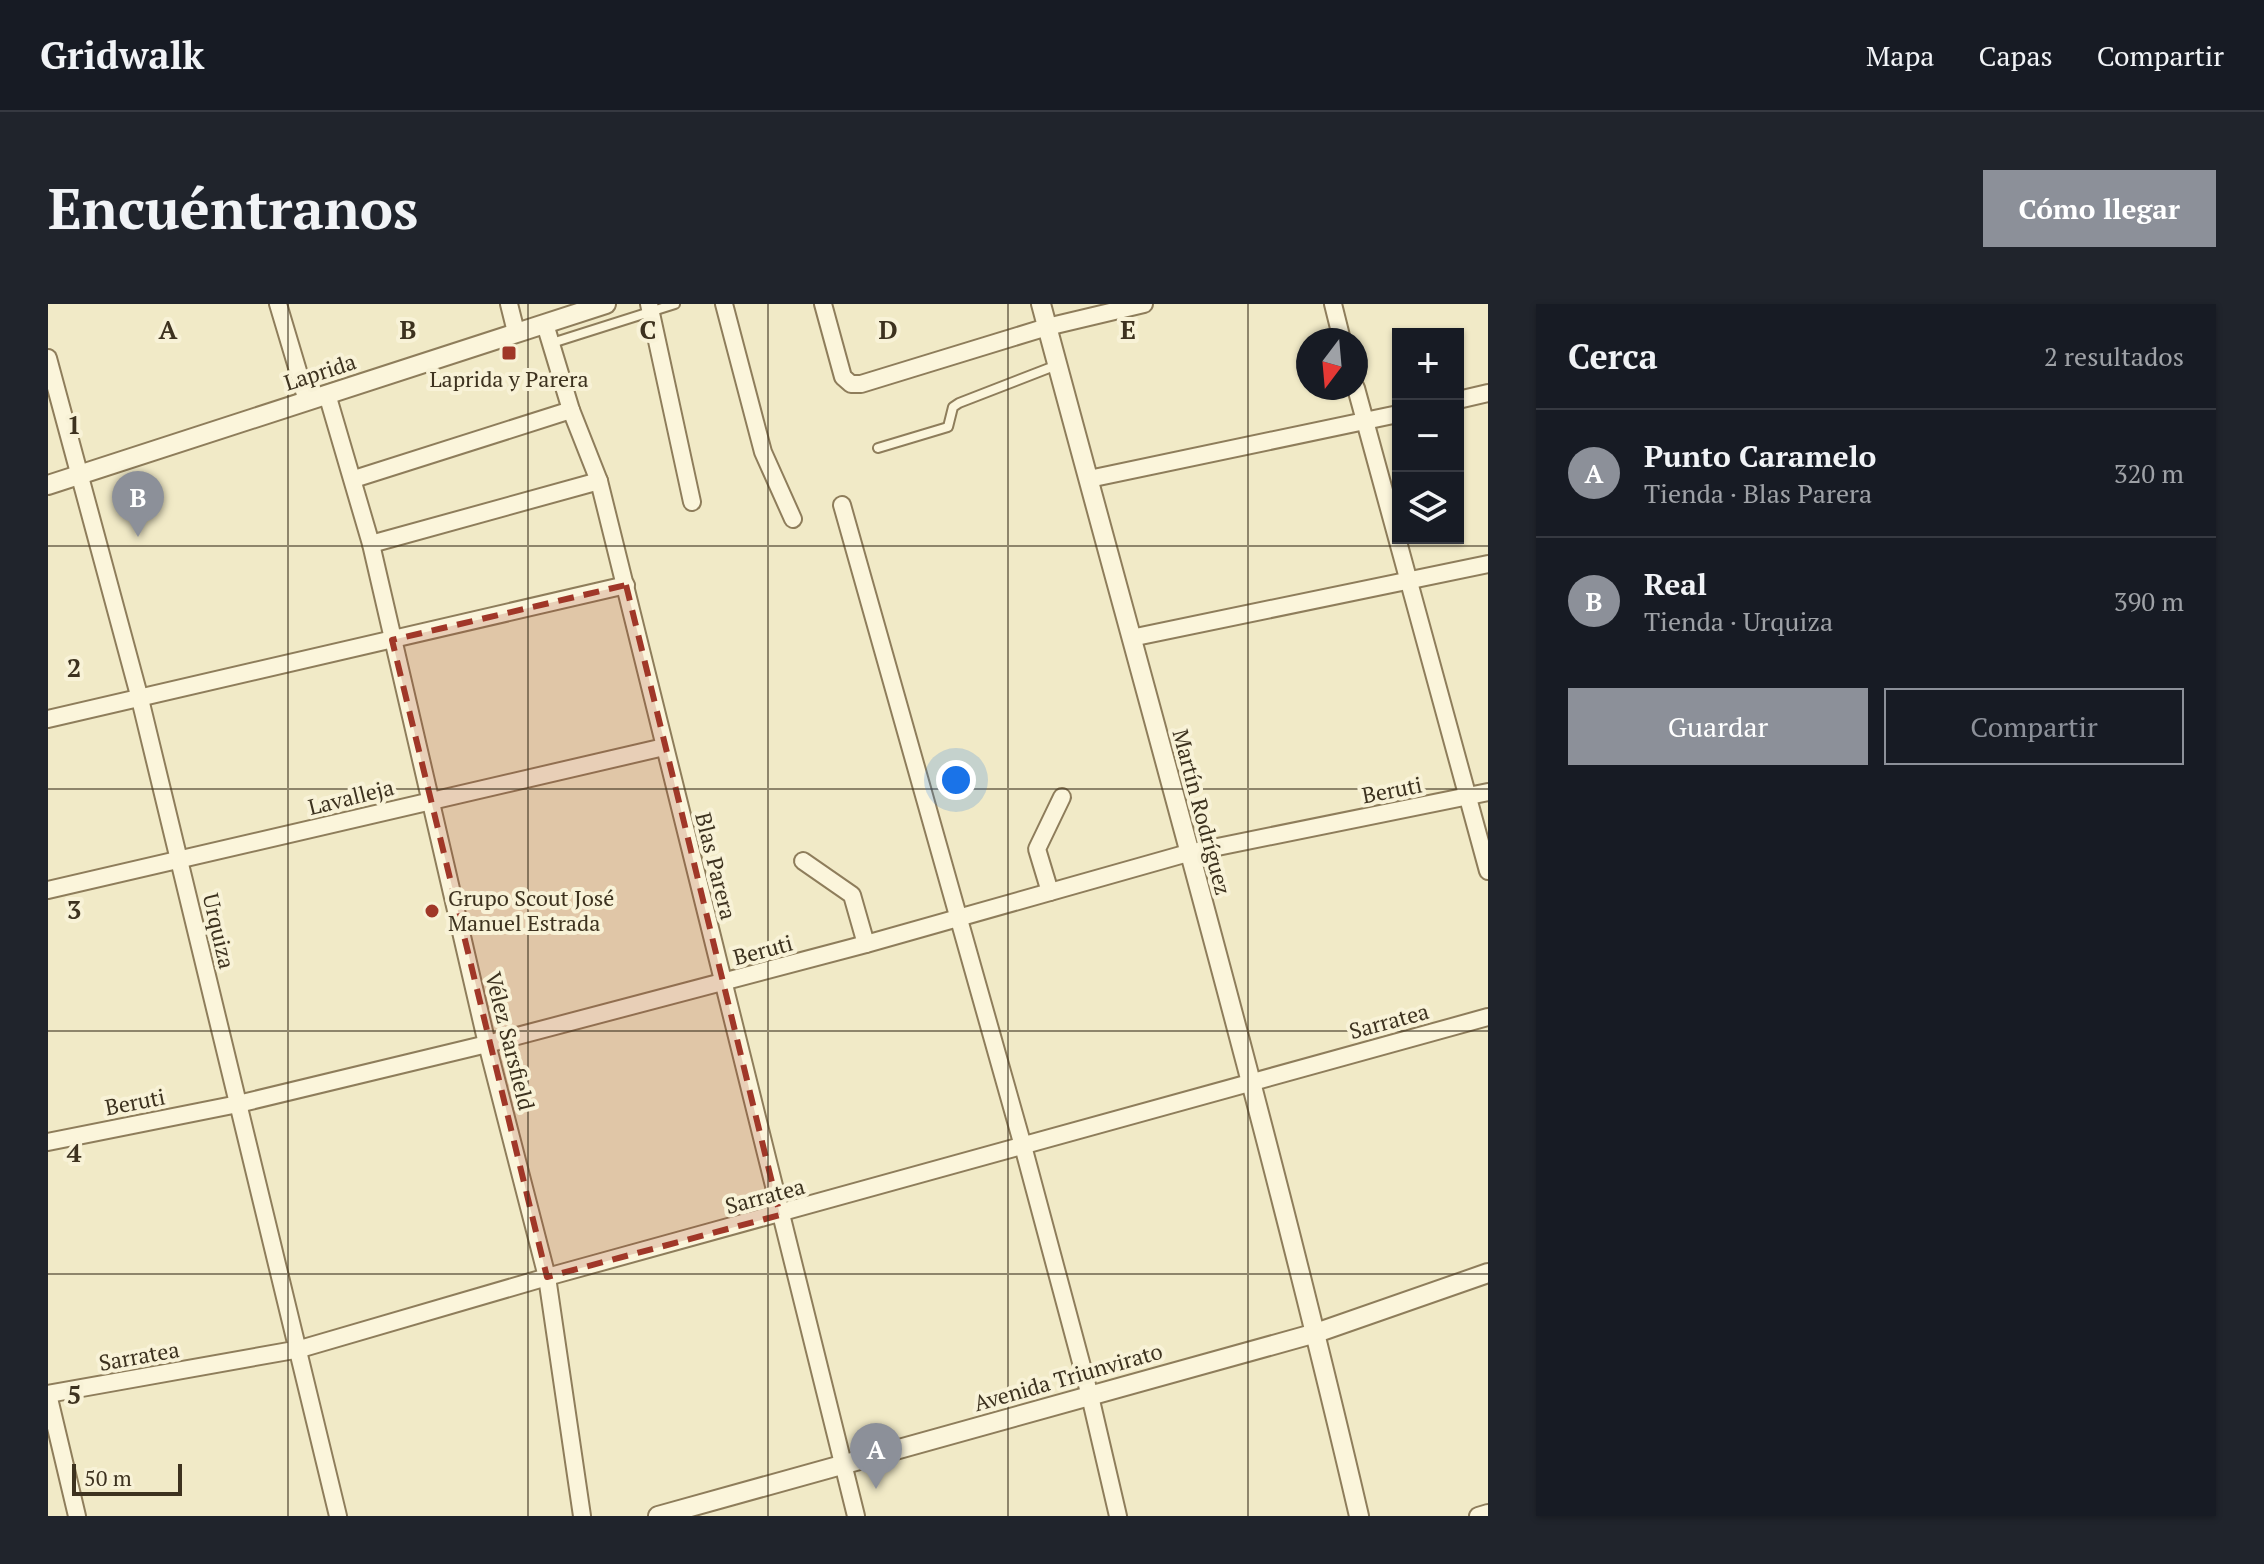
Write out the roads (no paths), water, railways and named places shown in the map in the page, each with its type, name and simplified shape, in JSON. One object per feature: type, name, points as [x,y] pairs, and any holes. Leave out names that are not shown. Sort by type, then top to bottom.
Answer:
[{"type":"street","points":[[278,304],[307,401]]},
{"type":"street","points":[[509,304],[516,332]]},
{"type":"street","name":"Laprida","points":[[48,485],[545,324],[566,310],[606,304]]},
{"type":"street","points":[[724,304],[763,452],[793,519]]},
{"type":"street","points":[[823,304],[843,377],[851,384],[861,384],[1047,327],[1144,304]]},
{"type":"street","name":"Martín Rodríguez","points":[[1041,304],[1250,1081],[1316,1333],[1359,1516]]},
{"type":"street","points":[[1333,304],[1339,328]]},
{"type":"street","points":[[650,308],[692,502]]},
{"type":"street","name":"Blas Parera","points":[[545,324],[571,410],[599,481],[856,1516]]},
{"type":"street","name":"Urquiza","points":[[48,358],[140,699],[300,1349],[338,1516]]},
{"type":"street","points":[[1464,399],[1488,393]]},
{"type":"street","name":"Vélez Sarsfield","points":[[327,394],[371,544],[487,1044],[547,1277],[582,1516]]},
{"type":"street","points":[[1359,400],[1488,871]]},
{"type":"street","points":[[354,479],[571,410]]},
{"type":"street","points":[[1089,479],[1392,415]]},
{"type":"street","points":[[371,544],[599,481]]},
{"type":"street","points":[[842,505],[1023,1146],[1090,1396],[1118,1516]]},
{"type":"street","points":[[1131,638],[1488,564]]},
{"type":"street","points":[[48,719],[626,585]]},
{"type":"street","name":"Lavalleja","points":[[48,890],[664,747]]},
{"type":"street","name":"Beruti","points":[[48,1142],[238,1104],[487,1044],[722,984],[1188,853],[1488,792]]},
{"type":"street","points":[[1050,892],[1037,849],[1062,797]]},
{"type":"street","points":[[803,861],[852,895],[866,944]]},
{"type":"street","name":"Sarratea","points":[[48,1394],[300,1349],[547,1277],[1488,1017]]},
{"type":"street","name":"Avenida Triunvirato","points":[[658,1516],[1316,1333],[1488,1273]]},
{"type":"street","points":[[48,1394],[77,1516]]},
{"type":"street","points":[[1478,1516],[1488,1513]]},
{"type":"lane","points":[[552,343],[650,308],[675,304]]},
{"type":"lane","points":[[878,448],[948,427],[953,407],[959,403],[1058,365]]},
{"type":"place","name":"Laprida y Parera","points":[[509,353]]},
{"type":"place","name":"Real","points":[[138,537]]},
{"type":"place","name":"Grupo Scout José Manuel Estrada","points":[[432,911]]},
{"type":"place","name":"Punto Caramelo","points":[[876,1489]]}]
